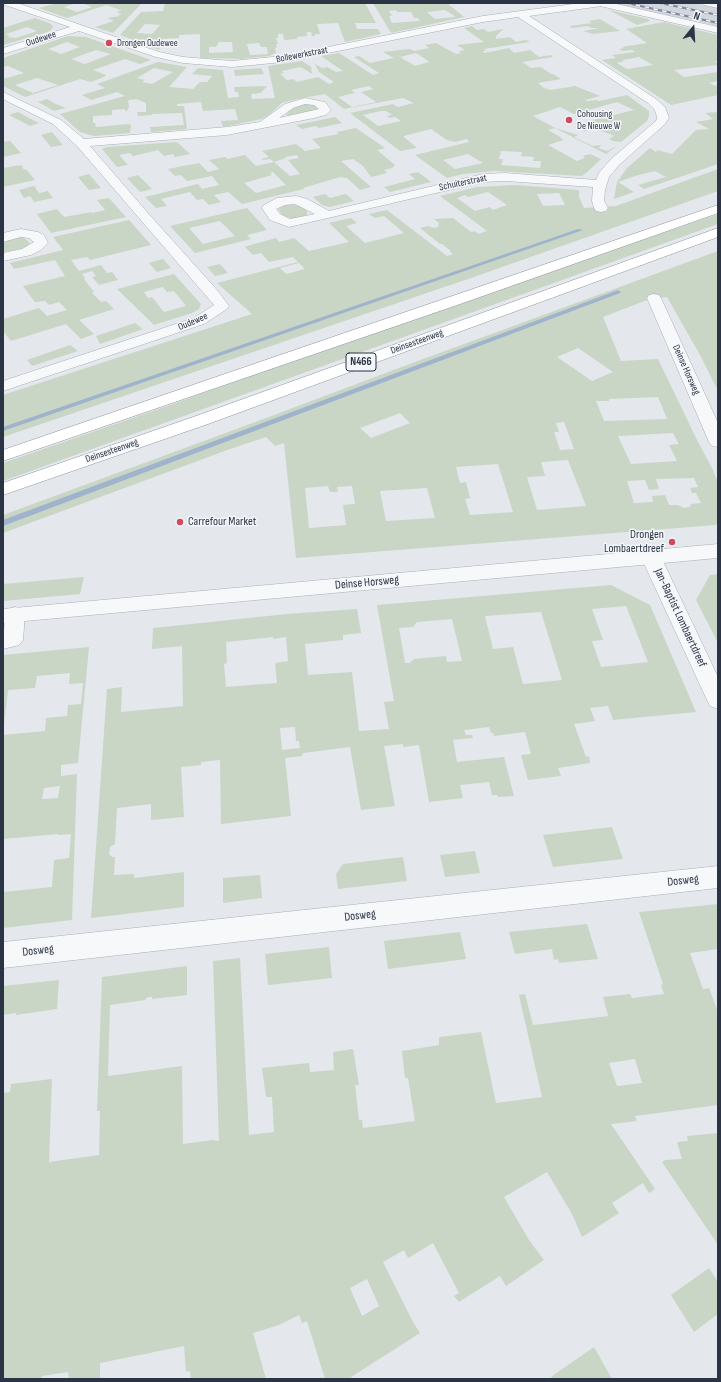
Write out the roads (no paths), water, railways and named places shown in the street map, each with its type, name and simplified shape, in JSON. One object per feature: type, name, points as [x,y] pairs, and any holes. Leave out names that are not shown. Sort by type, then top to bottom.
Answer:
[{"type":"highway","name":"N466","points":[[3,456],[718,209]]},
{"type":"highway","name":"Deinsesteenweg","points":[[3,489],[202,420],[718,232]]},
{"type":"street","name":"Bollewerkstraat","points":[[8,3],[78,28],[169,57],[200,62],[232,64],[282,59],[483,19],[601,3]]},
{"type":"street","points":[[601,3],[718,30]]},
{"type":"street","points":[[708,3],[718,5]]},
{"type":"street","points":[[520,14],[652,101],[659,107],[662,113],[660,123],[603,176],[598,195],[601,208]]},
{"type":"street","name":"Oudewee","points":[[3,51],[78,28]]},
{"type":"street","name":"Oudewee","points":[[3,95],[26,105],[57,122],[81,143],[222,306],[199,321],[3,386]]},
{"type":"street","points":[[81,143],[228,131],[263,126]]},
{"type":"street","name":"Schuiterstraat","points":[[327,215],[483,178],[505,177],[601,184]]},
{"type":"street","points":[[3,238],[21,233],[33,235],[39,238],[41,242],[36,247],[26,252],[3,257]]},
{"type":"street","name":"Deinse Horsweg","points":[[654,298],[718,442]]},
{"type":"street","name":"Deinse Horsweg","points":[[3,642],[12,640],[9,615],[718,551]]},
{"type":"street","name":"Jan-Baptist Lombaertdreef","points":[[651,557],[718,700]]},
{"type":"street","name":"Dosweg","points":[[3,955],[718,878]]},
{"type":"waterway","points":[[3,429],[580,230]]},
{"type":"waterway","points":[[3,523],[618,292]]},
{"type":"railway","points":[[627,3],[718,23]]},
{"type":"railway","points":[[660,3],[718,15]]},
{"type":"place","name":"Drongen Oudewee","points":[[109,43]]},
{"type":"place","name":"Cohousing De Nieuwe W","points":[[569,120]]},
{"type":"place","name":"Carrefour Market","points":[[180,522]]},
{"type":"place","name":"Drongen Lombaertdreef","points":[[672,542]]}]
